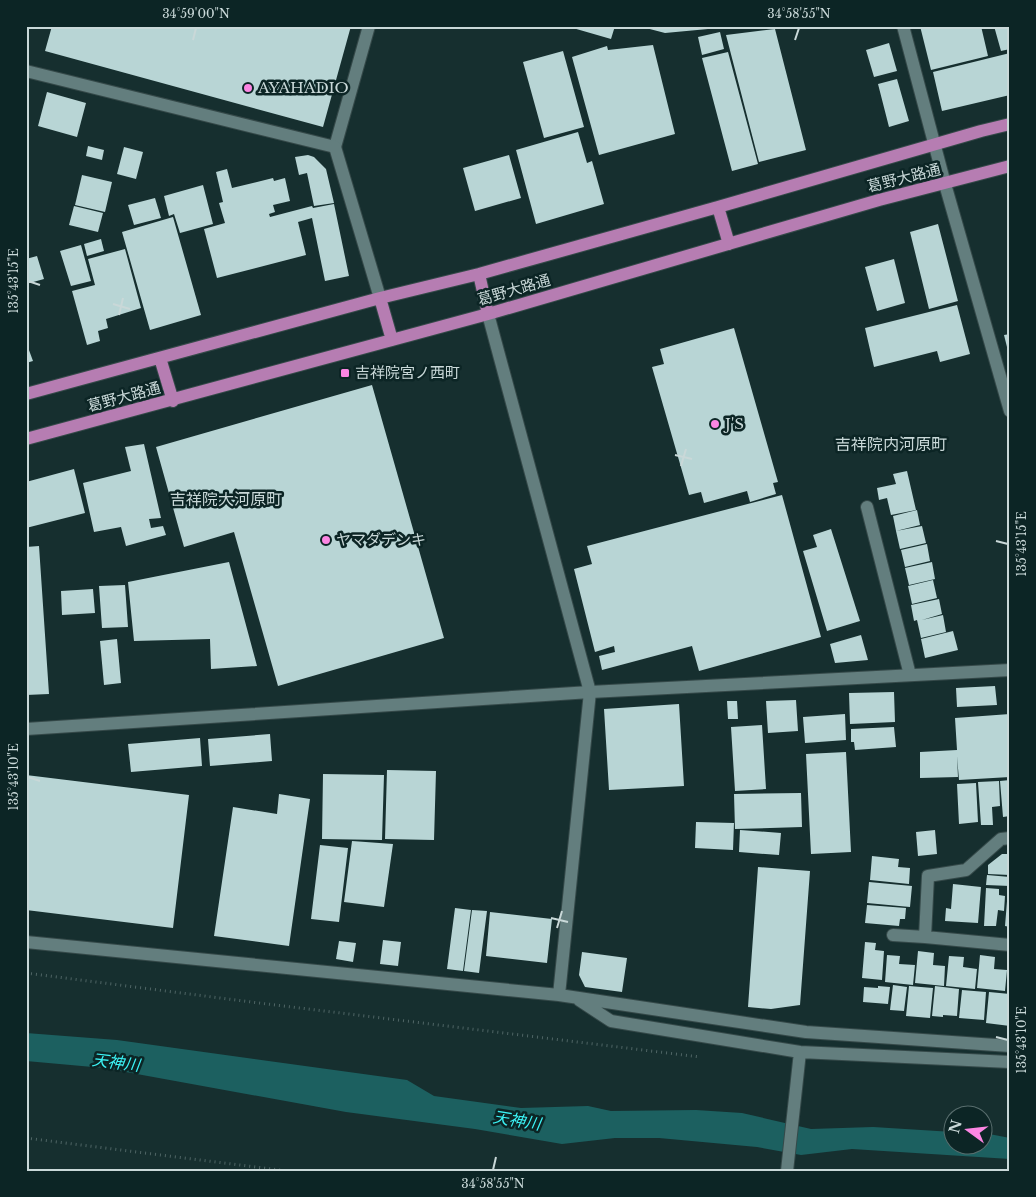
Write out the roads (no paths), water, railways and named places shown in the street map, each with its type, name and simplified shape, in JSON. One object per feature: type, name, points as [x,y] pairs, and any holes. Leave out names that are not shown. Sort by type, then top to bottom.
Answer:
[{"type":"main road","name":"葛野大路通","points":[[26,394],[380,298],[479,274],[1010,124]]},
{"type":"main road","name":"葛野大路通","points":[[26,439],[488,314],[879,200],[1010,166]]},
{"type":"main road","points":[[718,208],[729,244]]},
{"type":"main road","points":[[479,274],[488,314]]},
{"type":"main road","points":[[380,298],[392,340]]},
{"type":"main road","points":[[160,358],[173,400]]},
{"type":"street","points":[[369,26],[335,147],[380,298]]},
{"type":"street","points":[[903,26],[1009,403]]},
{"type":"street","points":[[26,71],[335,147]]},
{"type":"street","points":[[488,314],[590,692],[559,995]]},
{"type":"street","points":[[867,508],[910,675]]},
{"type":"street","points":[[26,729],[590,692],[1010,670]]},
{"type":"street","points":[[925,938],[928,876],[966,870],[1001,839],[1010,838]]},
{"type":"street","points":[[892,935],[1010,945]]},
{"type":"street","points":[[26,942],[559,995],[806,1032],[1010,1046]]},
{"type":"street","points":[[574,997],[611,1021],[800,1052],[1010,1062]]},
{"type":"street","points":[[787,1171],[800,1052]]},
{"type":"water","name":"天神川","points":[[26,1033],[117,1040],[407,1080],[434,1096],[521,1108],[588,1106],[611,1111],[696,1110],[742,1113],[811,1129],[873,1127],[944,1131],[944,1154],[994,1154],[994,1135],[1010,1138],[1010,1159],[852,1149],[801,1155],[757,1147],[659,1138],[615,1138],[562,1144],[475,1129],[346,1112],[104,1068],[26,1061]]},
{"type":"place","name":"AYAHADIO","points":[[248,88]]},
{"type":"place","name":"吉祥院宮ノ西町","points":[[345,373]]},
{"type":"place","name":"J'S","points":[[715,424]]},
{"type":"place","name":"ヤマダデンキ","points":[[326,540]]},
{"type":"district","name":"吉祥院内河原町","points":[[891,444]]},
{"type":"district","name":"吉祥院大河原町","points":[[226,499]]}]
